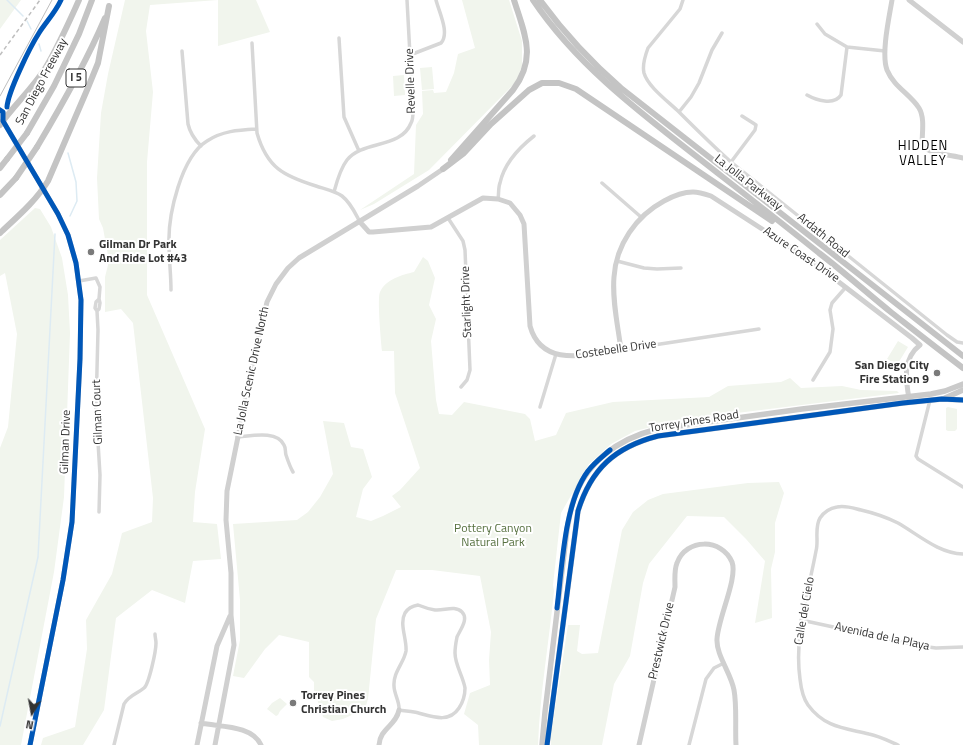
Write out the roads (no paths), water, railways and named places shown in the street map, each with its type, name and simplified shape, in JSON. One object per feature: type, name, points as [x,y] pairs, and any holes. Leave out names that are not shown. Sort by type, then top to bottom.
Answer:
[{"type":"highway","points":[[1,122],[45,68],[59,44],[80,0]]},
{"type":"highway","name":"San Diego Freeway","points":[[0,168],[27,133],[57,79],[79,34],[92,0]]},
{"type":"highway","points":[[443,169],[521,79],[528,58],[522,24],[514,0]]},
{"type":"highway","name":"La Jolla Parkway","points":[[533,0],[562,39],[612,88],[812,247],[897,317],[963,368]]},
{"type":"highway","name":"La Jolla Parkway","points":[[540,0],[577,47],[621,88],[963,356]]},
{"type":"highway","points":[[0,233],[16,219],[43,189],[48,181],[93,75],[102,44],[110,3]]},
{"type":"highway","name":"I 5","points":[[0,195],[16,178],[37,147],[70,91],[91,49],[110,3]]},
{"type":"highway","points":[[443,169],[464,153],[491,124],[530,90],[542,83],[559,82],[576,89],[812,247]]},
{"type":"highway","points":[[911,315],[924,323],[932,323]]},
{"type":"main road","name":"Torrey Pines Road","points":[[547,745],[578,511],[583,495],[603,465],[624,448],[643,440],[658,436],[909,399],[945,391],[963,384]]},
{"type":"main road","points":[[942,399],[963,390]]},
{"type":"main road","name":"Torrey Pines Road","points":[[542,745],[560,585],[571,509],[577,491],[587,472],[598,459],[610,449],[623,441],[642,433],[657,429],[802,409],[909,399],[963,400]]},
{"type":"street","name":"Revelle Drive","points":[[334,192],[340,172],[347,160],[359,151],[401,137],[412,123],[413,111],[407,0]]},
{"type":"street","points":[[410,55],[445,39],[446,32],[436,0]]},
{"type":"street","name":"Ardath Road","points":[[683,0],[680,9],[648,48],[645,56],[643,67],[644,74],[652,86],[710,144],[731,162],[947,335],[958,342],[963,343]]},
{"type":"street","points":[[892,0],[885,51],[887,69],[890,76],[918,108],[922,120],[922,145],[924,148],[930,151],[963,158]]},
{"type":"street","points":[[909,0],[963,42]]},
{"type":"street","points":[[816,24],[825,34],[847,47],[885,51]]},
{"type":"street","points":[[678,112],[691,97],[700,83],[712,50],[722,33]]},
{"type":"street","points":[[339,38],[344,117],[359,151]]},
{"type":"street","points":[[252,43],[256,129],[263,151],[278,170],[295,179],[334,192],[346,200],[354,209],[360,222],[369,232],[427,228],[483,198],[498,199],[499,183],[503,174],[512,159],[525,143],[534,136]]},
{"type":"street","points":[[807,95],[815,100],[833,101],[841,96],[847,47]]},
{"type":"street","points":[[182,51],[189,130],[194,139],[201,146]]},
{"type":"street","name":"Gilman Drive","points":[[0,110],[2,112],[1,122],[20,150],[58,214],[68,235],[76,263],[79,281],[81,323],[72,522],[63,580],[30,745]]},
{"type":"street","points":[[731,162],[755,130],[756,125],[742,116]]},
{"type":"street","points":[[171,290],[169,243],[171,217],[177,189],[182,175],[197,149],[218,135],[234,130],[256,129]]},
{"type":"street","name":"La Jolla Scenic Drive North","points":[[215,745],[234,645],[231,615],[231,573],[226,503],[237,437],[267,302],[276,284],[288,268],[300,258],[433,177],[443,169]]},
{"type":"street","points":[[602,183],[641,217],[631,229],[620,250],[614,275],[613,291],[620,350]]},
{"type":"street","name":"Azure Coast Drive","points":[[641,217],[657,205],[672,197],[693,192],[711,196],[810,260],[902,330],[920,346],[917,348],[908,363],[906,373],[909,399]]},
{"type":"street","name":"Costebelle Drive","points":[[498,199],[510,203],[516,209],[524,224],[530,326],[538,343],[544,349],[568,357],[759,329]]},
{"type":"street","name":"Starlight Drive","points":[[448,218],[463,241],[465,250],[470,370],[467,380],[461,387]]},
{"type":"street","points":[[617,261],[657,269],[681,268]]},
{"type":"street","name":"Gilman Court","points":[[79,281],[96,278],[100,287],[99,299],[95,305],[97,312],[98,342],[96,409],[100,475],[99,512]]},
{"type":"street","points":[[813,380],[830,352],[833,329],[830,310],[832,303],[846,287]]},
{"type":"street","points":[[540,406],[556,354]]},
{"type":"street","points":[[930,400],[916,456],[918,459],[963,487]]},
{"type":"street","points":[[237,437],[267,435],[274,436],[281,440],[293,472]]},
{"type":"street","name":"Calle del Cielo","points":[[898,745],[871,734],[830,724],[820,718],[808,704],[802,690],[798,646],[801,620],[817,549],[817,529],[820,518],[830,509],[845,506],[880,515],[898,523],[930,544],[952,552],[963,554]]},
{"type":"street","name":"Prestwick Drive","points":[[639,745],[675,587],[677,563],[681,555],[687,549],[696,544],[707,544],[720,548],[732,562],[734,573],[718,626],[717,640],[720,655],[724,663]]},
{"type":"street","points":[[379,745],[379,738],[382,732],[392,724],[399,710],[394,686],[395,675],[403,661],[406,651],[403,621],[405,613],[411,607],[418,605],[434,610],[456,608],[462,612],[465,621],[457,637],[455,653],[465,689],[463,703],[458,711],[449,717],[437,718],[399,710]]},
{"type":"street","name":"La Jolla Scenic Drive North","points":[[197,745],[217,646],[231,615]]},
{"type":"street","name":"Avenida de la Playa","points":[[801,620],[921,646],[936,648],[963,647]]},
{"type":"street","points":[[114,745],[124,704],[131,695],[146,686],[149,680],[156,644],[155,634]]},
{"type":"street","points":[[689,745],[706,679],[714,668],[724,663],[730,675],[734,691],[736,745]]},
{"type":"street","points":[[202,723],[250,733],[257,738],[261,745]]},
{"type":"waterway","points":[[7,0],[23,16]]},
{"type":"waterway","points":[[27,21],[31,29]]},
{"type":"waterway","points":[[39,44],[41,51]]},
{"type":"waterway","points":[[68,153],[76,182],[77,201],[70,216]]},
{"type":"waterway","points":[[0,726],[38,557],[55,234]]},
{"type":"tram line","points":[[0,96],[52,0]]},
{"type":"railway","points":[[0,55],[40,0]]},
{"type":"place","name":"Gilman Dr Park And Ride Lot #43","points":[[91,252]]},
{"type":"place","name":"San Diego City Fire Station 9","points":[[937,373]]},
{"type":"place","name":"Torrey Pines Christian Church","points":[[293,703]]},
{"type":"district","name":"HIDDEN VALLEY","points":[[923,154]]},
{"type":"park label","name":"Pottery Canyon Natural Park","points":[[493,536]]}]
